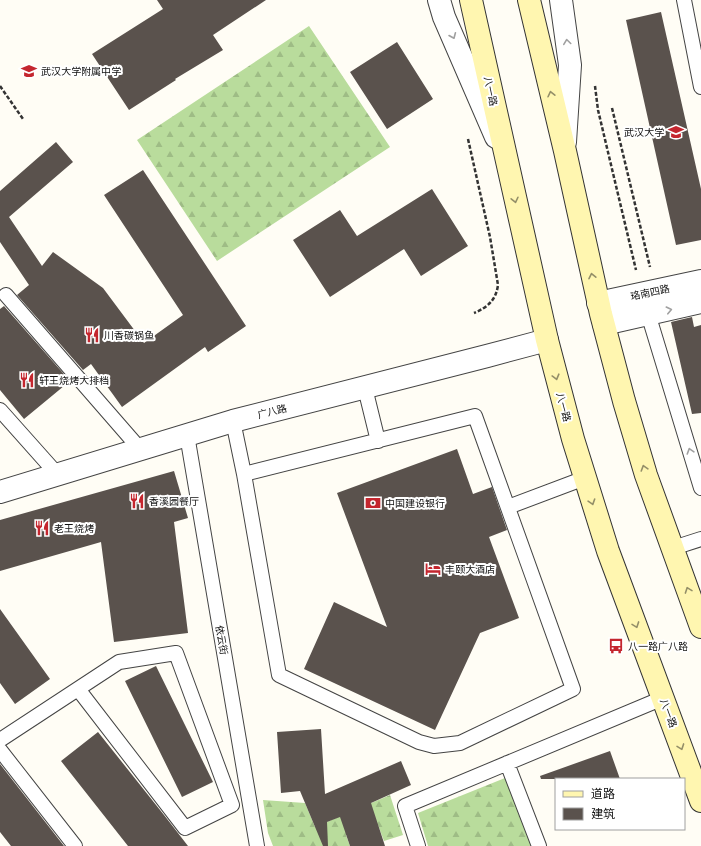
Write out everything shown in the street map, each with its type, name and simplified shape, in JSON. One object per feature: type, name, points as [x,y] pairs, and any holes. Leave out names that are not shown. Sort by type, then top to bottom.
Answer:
[{"type":"main road","name":"八一路","points":[[471,0],[546,340],[573,439],[608,551],[701,800]]},
{"type":"main road","points":[[529,0],[565,151],[598,303],[624,401],[646,475],[701,627]]},
{"type":"street","points":[[439,0],[444,17],[507,162]]},
{"type":"street","points":[[561,0],[570,65],[565,151]]},
{"type":"street","name":"珞南四路","points":[[604,324],[645,304],[701,281]]},
{"type":"street","name":"珞南四路","points":[[598,303],[645,304],[701,302]]},
{"type":"street","name":"广八路","points":[[0,492],[233,421],[546,340]]},
{"type":"lane","points":[[684,0],[701,87]]},
{"type":"lane","points":[[6,295],[140,449]]},
{"type":"lane","points":[[645,304],[701,488]]},
{"type":"lane","points":[[365,388],[378,441]]},
{"type":"lane","points":[[0,410],[57,474]]},
{"type":"lane","points":[[233,421],[244,474],[279,675],[419,742],[434,746],[460,743],[573,688],[475,416],[244,474]]},
{"type":"lane","name":"依云街","points":[[187,435],[257,843]]},
{"type":"lane","points":[[508,507],[585,478]]},
{"type":"lane","points":[[673,548],[701,539]]},
{"type":"lane","points":[[0,740],[119,662],[176,653],[232,805],[185,828],[78,689]]},
{"type":"lane","points":[[418,846],[404,806],[663,698]]},
{"type":"lane","points":[[0,750],[75,846]]},
{"type":"lane","points":[[507,763],[539,846]]},
{"type":"path","points":[[0,86],[22,119]]},
{"type":"path","points":[[595,86],[598,110],[645,304]]},
{"type":"path","points":[[612,108],[651,270]]},
{"type":"path","points":[[466,132],[490,237],[498,285],[494,299],[485,308],[474,313]]},
{"type":"green space","points":[[309,26],[390,147],[217,261],[137,140]]},
{"type":"green space","points":[[505,778],[531,846],[428,846],[418,813]]},
{"type":"green space","points":[[390,795],[403,835],[384,841],[378,825],[346,835],[350,846],[273,846],[268,833],[263,800],[305,803],[315,827]]},
{"type":"building","points":[[157,0],[266,0],[213,35],[223,50],[175,79],[176,80],[129,110],[92,54],[163,9]]},
{"type":"building","points":[[661,12],[701,189],[701,240],[676,245],[626,20]]},
{"type":"building","points":[[397,42],[433,99],[387,129],[350,72]]},
{"type":"building","points":[[56,142],[73,162],[9,217],[42,266],[53,252],[103,288],[144,343],[183,315],[104,195],[143,170],[246,326],[208,352],[205,347],[122,407],[91,364],[83,370],[17,295],[29,285],[0,242],[0,191]]},
{"type":"building","points":[[432,189],[468,246],[421,276],[404,249],[330,297],[293,240],[340,210],[357,236]]},
{"type":"building","points":[[4,306],[70,381],[24,419],[0,390],[0,309]]},
{"type":"building","points":[[692,317],[694,327],[701,325],[701,413],[692,414],[671,322]]},
{"type":"building","name":"丰颐大酒店","points":[[457,449],[473,494],[492,487],[507,530],[489,537],[519,618],[480,633],[435,730],[304,669],[334,602],[387,627],[337,493]]},
{"type":"building","points":[[174,471],[188,518],[174,522],[188,633],[114,642],[101,542],[0,571],[0,520]]},
{"type":"building","points":[[0,609],[50,679],[15,704],[0,683]]},
{"type":"building","points":[[156,666],[213,782],[182,797],[125,681]]},
{"type":"building","points":[[321,729],[325,794],[401,761],[411,785],[371,803],[385,846],[350,846],[340,817],[327,822],[328,846],[323,846],[300,791],[281,793],[277,732]]},
{"type":"building","points":[[98,732],[188,846],[128,846],[61,761]]},
{"type":"building","points":[[610,751],[620,778],[541,779],[540,776]]},
{"type":"building","points":[[0,764],[64,846],[11,846],[0,832]]},
{"type":"place","name":"武汉大学附属中学","points":[[29,71]]},
{"type":"place","name":"武汉大学","points":[[676,132]]},
{"type":"place","name":"川香碳锅鱼","points":[[92,335]]},
{"type":"place","name":"轩王烧烤大排档","points":[[27,380]]},
{"type":"place","name":"香溪园餐厅","points":[[137,501]]},
{"type":"place","name":"中国建设银行","points":[[373,503]]},
{"type":"place","name":"老王烧烤","points":[[42,528]]},
{"type":"place","name":"丰颐大酒店","points":[[433,569]]},
{"type":"place","name":"八一路广八路","points":[[616,646]]}]
